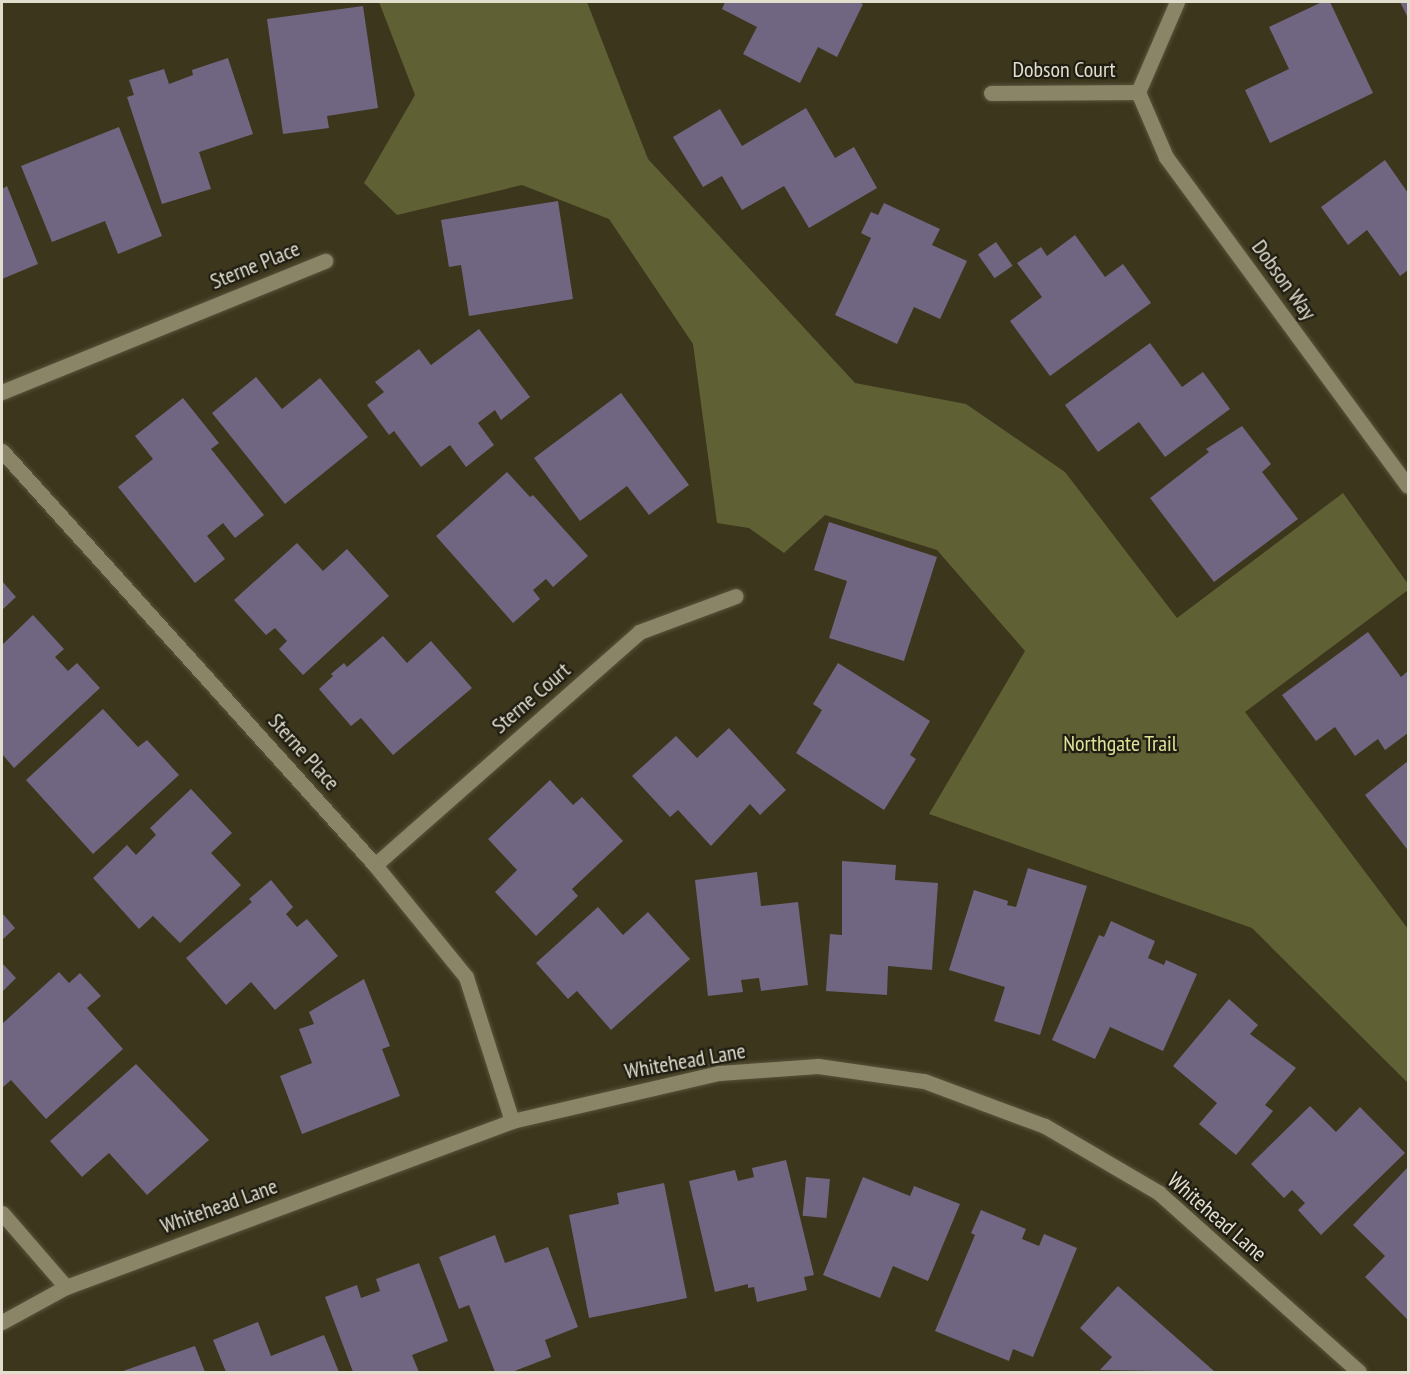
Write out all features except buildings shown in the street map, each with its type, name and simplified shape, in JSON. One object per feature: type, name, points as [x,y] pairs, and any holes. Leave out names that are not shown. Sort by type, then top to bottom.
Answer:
[{"type":"street","points":[[1138,92],[1177,2]]},
{"type":"street","name":"Dobson Court","points":[[991,93],[1138,92]]},
{"type":"street","name":"Dobson Way","points":[[1138,92],[1166,157],[1408,486]]},
{"type":"street","name":"Sterne Place","points":[[2,392],[325,261]]},
{"type":"street","name":"Sterne Place","points":[[2,451],[375,865],[466,977],[512,1121]]},
{"type":"street","name":"Sterne Court","points":[[375,865],[639,632],[736,596]]},
{"type":"street","name":"Whitehead Lane","points":[[2,1322],[66,1287],[512,1121],[718,1073],[818,1066],[924,1081],[1045,1126],[1159,1193],[1359,1372]]},
{"type":"street","points":[[2,1213],[66,1287]]},
{"type":"green space","name":"Northgate Trail","points":[[379,2],[587,2],[648,159],[855,383],[966,404],[1065,472],[1177,618],[1343,493],[1408,584],[1408,590],[1245,712],[1408,929],[1408,1083],[1252,928],[929,814],[1025,651],[937,550],[825,515],[784,553],[749,528],[717,523],[693,344],[609,219],[522,185],[397,215],[364,183],[415,95]]}]
